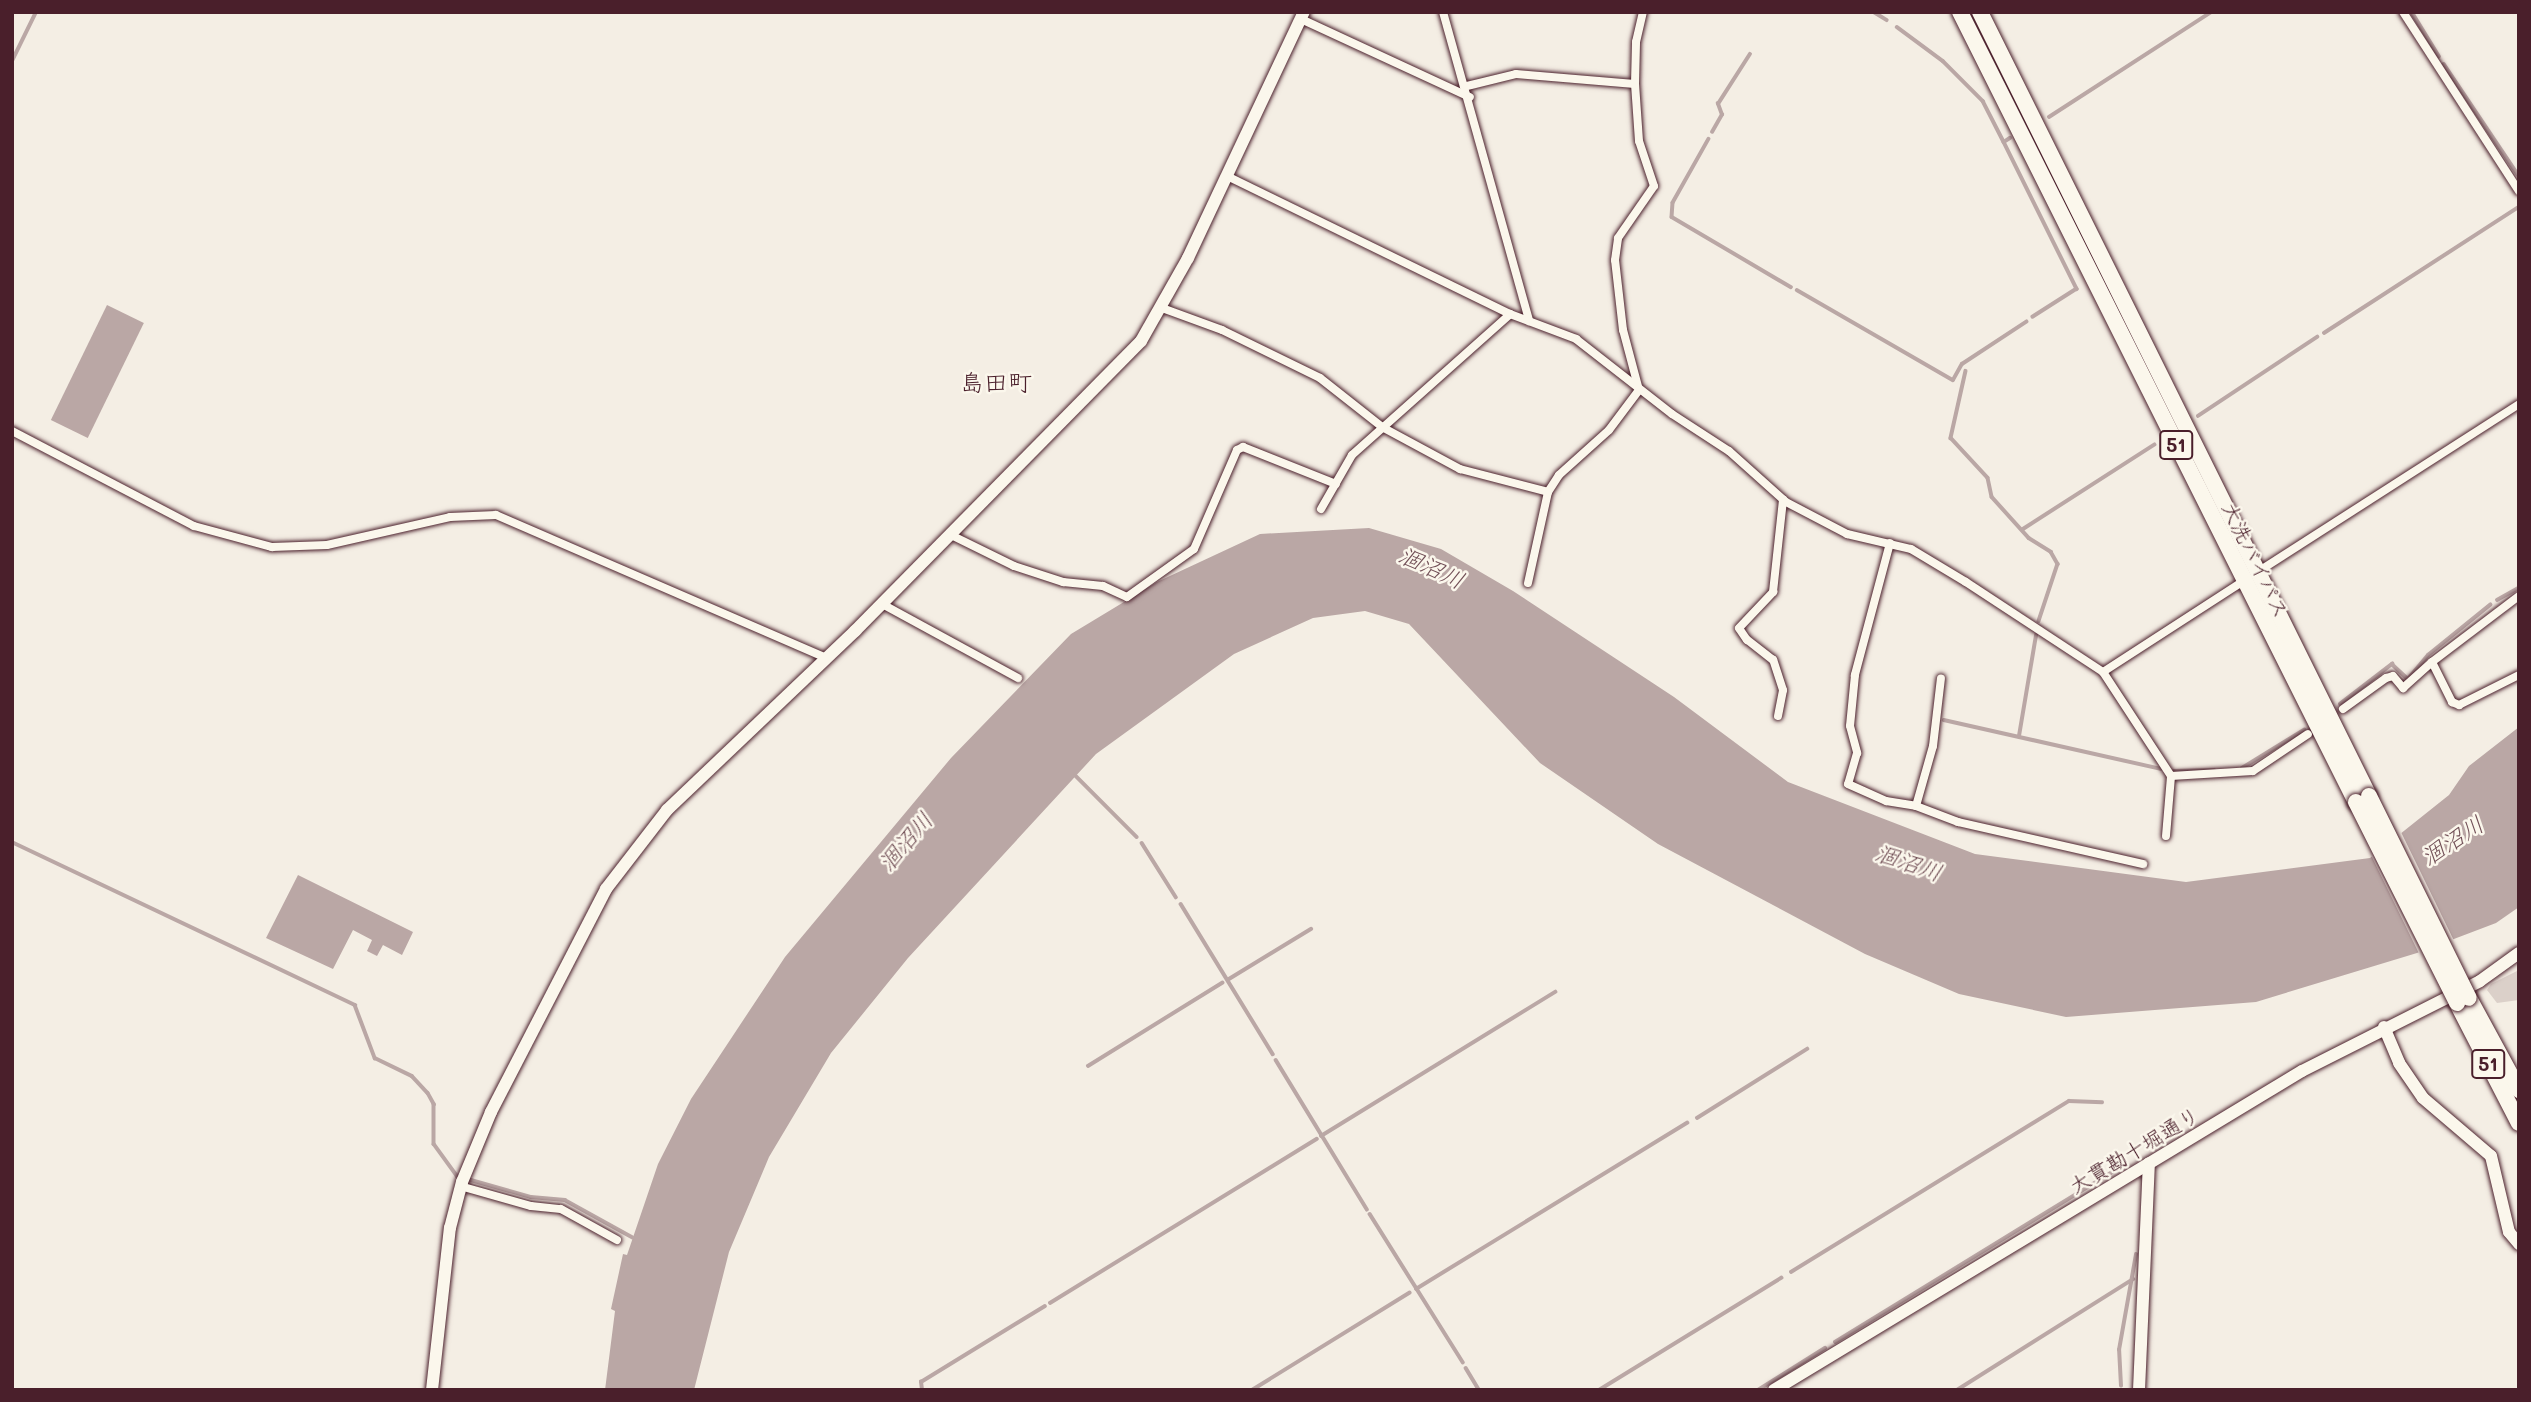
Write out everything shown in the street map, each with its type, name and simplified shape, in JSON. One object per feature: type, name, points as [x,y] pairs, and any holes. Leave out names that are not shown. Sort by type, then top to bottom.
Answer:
[{"type":"highway","name":"大洗バイパス","points":[[1960,12],[2243,581],[2362,799]]},
{"type":"highway","name":"大洗バイパス","points":[[1980,12],[2244,543],[2362,799],[2463,1001],[2519,1123]]},
{"type":"highway","name":"大洗バイパス","points":[[2463,1001],[2519,1090]]},
{"type":"street","points":[[1443,12],[1467,86],[1529,321]]},
{"type":"street","points":[[1640,390],[1615,279],[1618,238],[1654,187],[1639,141],[1635,84],[1636,42],[1643,12]]},
{"type":"street","points":[[2403,12],[2519,191]]},
{"type":"street","points":[[432,1390],[450,1228],[460,1186],[491,1112],[606,889],[667,810],[882,604],[1128,355],[1162,309],[1302,16],[1470,97]]},
{"type":"street","points":[[1467,86],[1516,74],[1635,84]]},
{"type":"street","points":[[1227,176],[1510,314],[1576,339],[1640,390],[1729,451],[1783,500],[1847,534],[1910,549],[1966,582],[2104,672],[2171,776],[2165,836]]},
{"type":"street","points":[[1162,309],[1222,330],[1320,378],[1382,427],[1461,469],[1548,492]]},
{"type":"street","points":[[1321,509],[1352,455],[1510,314]]},
{"type":"street","points":[[1528,583],[1548,492],[1559,475],[1609,430],[1640,390]]},
{"type":"street","points":[[2104,672],[2519,404]]},
{"type":"street","points":[[12,431],[194,526],[262,546],[327,545],[450,517],[496,515],[827,658]]},
{"type":"street","points":[[951,535],[1014,566],[1063,582],[1103,586],[1126,597],[1194,549],[1237,450],[1243,447],[1336,484]]},
{"type":"street","points":[[1778,716],[1783,690],[1773,660],[1746,640],[1739,628],[1773,592],[1783,500]]},
{"type":"street","points":[[1890,543],[1850,707],[1857,753],[1848,784],[1886,801],[1916,806],[1958,822],[2143,864]]},
{"type":"street","points":[[2343,709],[2386,678],[2393,677],[2403,688],[2432,662],[2519,596]]},
{"type":"street","points":[[882,604],[1018,678]]},
{"type":"street","points":[[2432,662],[2452,702],[2459,705],[2519,675]]},
{"type":"street","points":[[1916,806],[1933,746],[1941,678]]},
{"type":"street","points":[[2171,776],[2253,771],[2308,734]]},
{"type":"street","name":"大貫勘十堀通り","points":[[1774,1390],[2302,1071],[2384,1027],[2480,981],[2519,953]]},
{"type":"street","points":[[2384,1027],[2399,1063],[2423,1098],[2491,1156],[2509,1232],[2519,1244]]},
{"type":"street","points":[[2139,1390],[2149,1163]]},
{"type":"street","points":[[460,1186],[531,1206],[561,1209],[617,1240]]},
{"type":"shaded area","points":[[2519,970],[2519,1000],[2497,1003],[2487,990],[2491,984]]},
{"type":"water","points":[[107,305],[144,323],[88,438],[51,420]]},
{"type":"water","name":"涸沼川","points":[[1369,528],[1441,549],[1513,591],[1674,697],[1788,782],[1975,854],[2186,882],[2370,858],[2449,795],[2469,766],[2519,727],[2519,907],[2496,923],[2417,953],[2256,1002],[2066,1017],[1959,994],[1865,954],[1658,844],[1540,763],[1409,624],[1365,611],[1313,618],[1234,654],[1096,754],[908,958],[831,1053],[769,1157],[729,1252],[694,1390],[605,1390],[615,1311],[611,1309],[623,1254],[627,1255],[658,1164],[691,1099],[785,957],[951,758],[1071,634],[1157,582],[1260,534]]},
{"type":"water","points":[[298,875],[413,932],[402,955],[383,945],[377,956],[367,951],[372,940],[353,930],[333,969],[266,938]]},
{"type":"pier","points":[[2400,830],[2455,943],[2422,959],[2367,846]]},
{"type":"waterway","points":[[12,61],[36,12]]},
{"type":"waterway","points":[[1874,12],[1887,20]]},
{"type":"waterway","points":[[2049,117],[2211,12]]},
{"type":"waterway","points":[[2412,12],[2439,56]]},
{"type":"waterway","points":[[1897,27],[1943,61],[1983,101],[2004,142],[2010,138]]},
{"type":"waterway","points":[[1712,132],[1722,115],[1718,104],[1750,54]]},
{"type":"waterway","points":[[2444,64],[2519,176]]},
{"type":"waterway","points":[[1709,139],[1673,203],[1672,217],[1791,287]]},
{"type":"waterway","points":[[2004,142],[2077,289],[2033,317]]},
{"type":"waterway","points":[[2324,333],[2519,207]]},
{"type":"waterway","points":[[1797,290],[1953,380],[1962,364],[2026,322]]},
{"type":"waterway","points":[[2198,416],[2317,337]]},
{"type":"waterway","points":[[1966,371],[1951,438],[1988,478],[1992,497],[2029,538],[2051,552],[2058,564],[2039,621]]},
{"type":"waterway","points":[[2023,529],[2154,445]]},
{"type":"waterway","points":[[2497,600],[2519,588]]},
{"type":"waterway","points":[[2340,704],[2392,664],[2408,679],[2428,655],[2490,605]]},
{"type":"waterway","points":[[2019,736],[2036,635]]},
{"type":"waterway","points":[[1944,720],[2161,769]]},
{"type":"waterway","points":[[2242,768],[2304,730]]},
{"type":"waterway","points":[[2174,771],[2214,770]]},
{"type":"waterway","points":[[1076,776],[1137,837]]},
{"type":"waterway","points":[[12,842],[355,1005],[375,1058],[412,1076],[428,1093],[434,1104],[434,1144],[457,1176],[531,1197],[565,1200],[632,1237]]},
{"type":"waterway","points":[[1142,843],[1176,897]]},
{"type":"waterway","points":[[1181,904],[1273,1054]]},
{"type":"waterway","points":[[1229,979],[1311,929]]},
{"type":"waterway","points":[[1088,1066],[1222,983]]},
{"type":"waterway","points":[[1321,1136],[1555,992]]},
{"type":"waterway","points":[[1697,1118],[1807,1049]]},
{"type":"waterway","points":[[1276,1060],[1367,1209]]},
{"type":"waterway","points":[[1791,1272],[2069,1101],[2102,1102]]},
{"type":"waterway","points":[[1416,1289],[1687,1123]]},
{"type":"waterway","points":[[1050,1303],[1317,1139]]},
{"type":"waterway","points":[[1835,1342],[2112,1172]]},
{"type":"waterway","points":[[1370,1214],[1463,1362]]},
{"type":"waterway","points":[[2121,1386],[2119,1350],[2136,1255]]},
{"type":"waterway","points":[[1599,1390],[1781,1278]]},
{"type":"waterway","points":[[1957,1390],[2133,1279]]},
{"type":"waterway","points":[[1252,1390],[1409,1293]]},
{"type":"waterway","points":[[922,1390],[921,1382],[1045,1306]]},
{"type":"waterway","points":[[1758,1390],[1825,1348]]},
{"type":"waterway","points":[[1466,1368],[1479,1390]]},
{"type":"district","name":"島田町","points":[[996,382]]}]
